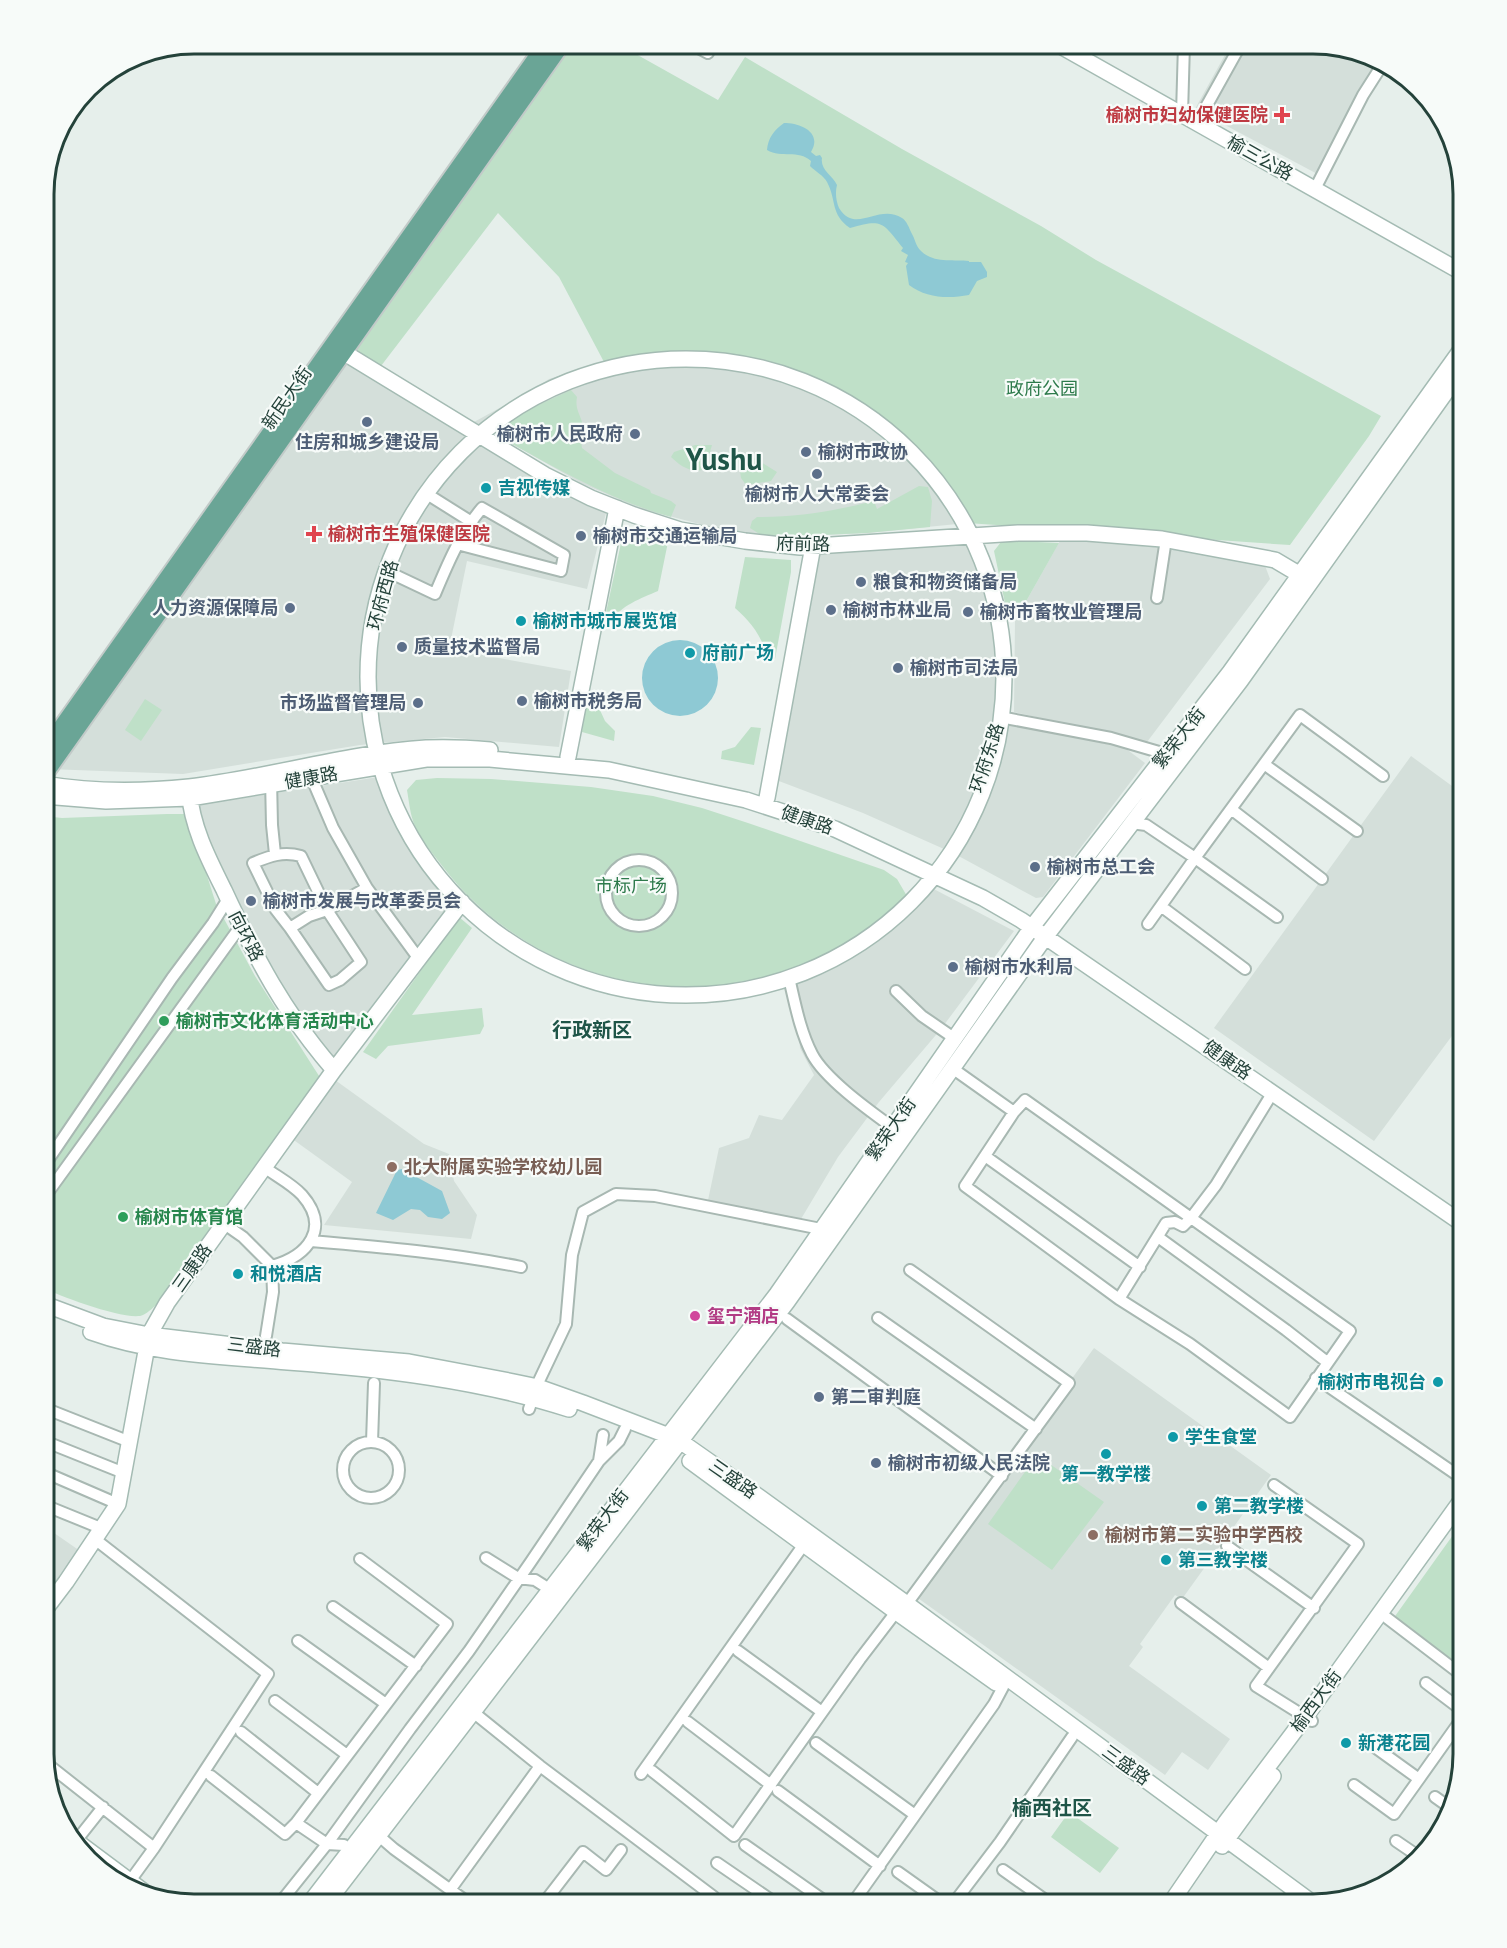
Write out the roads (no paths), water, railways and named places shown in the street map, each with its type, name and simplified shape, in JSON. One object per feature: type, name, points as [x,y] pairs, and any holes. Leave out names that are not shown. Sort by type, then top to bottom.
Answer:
[{"type":"main road","name":"新民大街","points":[[54,761],[539,54]]},
{"type":"main road","name":"新民大街","points":[[54,738],[555,54]]},
{"type":"main road","name":"榆三公路","points":[[1076,54],[1182,110]]},
{"type":"main road","name":"榆三公路","points":[[1088,54],[1453,267]]},
{"type":"main road","name":"榆三公路","points":[[1199,120],[1453,257]]},
{"type":"main road","name":"府前路","points":[[338,349],[545,475],[591,498],[680,530],[778,545],[813,546],[972,534],[1086,533],[1166,539],[1275,560],[1307,579]]},
{"type":"main road","name":"环府西路","points":[[607,984],[569,972],[533,955],[499,934],[445,884],[416,845],[392,798],[380,760],[370,711],[368,667],[373,623],[385,575],[399,539],[427,494],[448,466],[480,435],[516,408],[555,387],[596,372],[626,365],[684,359],[729,362],[772,370]]},
{"type":"main road","name":"繁荣大街","points":[[319,1894],[355,1855],[671,1443],[787,1302],[1049,932],[1241,680],[1453,363]]},
{"type":"main road","name":"环府东路","points":[[607,984],[646,992],[686,995],[725,993],[764,986],[839,957],[873,936],[903,911],[939,873],[953,853],[1000,717],[1003,681],[999,625],[986,570],[972,534],[950,496],[922,462],[890,431],[854,405],[772,370]]},
{"type":"main road","name":"繁荣大街","points":[[671,1443],[1035,923],[1230,672],[1307,579],[1453,383]]},
{"type":"main road","points":[[568,757],[617,508]]},
{"type":"main road","points":[[767,798],[813,546]]},
{"type":"main road","name":"健康路","points":[[54,797],[106,801],[189,793],[380,760],[426,748],[463,748],[610,761],[767,798],[835,822],[1035,923],[1453,1206]]},
{"type":"main road","name":"健康路","points":[[380,760],[490,759],[609,770],[746,800],[796,815],[939,873]]},
{"type":"main road","name":"健康路","points":[[54,786],[118,791],[189,793]]},
{"type":"main road","name":"向环路","points":[[189,793],[198,836],[240,927],[275,990],[308,1039],[334,1070]]},
{"type":"main road","name":"三康路","points":[[54,1597],[118,1504],[147,1341],[167,1303],[334,1070],[462,902]]},
{"type":"main road","name":"健康路","points":[[1049,932],[1273,1092],[1453,1216]]},
{"type":"main road","name":"三盛路","points":[[54,1308],[147,1341],[409,1362],[533,1398],[671,1443],[807,1539],[1002,1687],[1299,1894]]},
{"type":"main road","points":[[54,1317],[110,1338],[147,1341]]},
{"type":"main road","name":"三盛路","points":[[533,1398],[671,1443]]},
{"type":"main road","name":"榆西大街","points":[[1178,1894],[1309,1719],[1453,1514]]},
{"type":"main road","name":"榆西大街","points":[[1309,1719],[1453,1531]]},
{"type":"main road","name":"繁荣大街","points":[[332,1894],[355,1855],[379,1836],[473,1712],[555,1594]]},
{"type":"main road","name":"三盛路","points":[[900,1610],[1220,1840],[1283,1894]]},
{"type":"main road","name":"榆西大街","points":[[1187,1894],[1220,1840]]},
{"type":"street","points":[[1182,110],[1184,54]]},
{"type":"street","points":[[1199,120],[1235,54]]},
{"type":"street","points":[[1318,183],[1379,70]]},
{"type":"street","points":[[427,494],[470,521]]},
{"type":"street","points":[[385,575],[397,576],[435,594],[457,544],[470,521],[482,508],[564,555],[561,571],[457,544]]},
{"type":"street","points":[[1157,598],[1166,539]]},
{"type":"street","points":[[1148,924],[1300,715],[1383,776]]},
{"type":"street","points":[[1000,717],[1111,738],[1167,754]]},
{"type":"street","points":[[1264,764],[1357,831]]},
{"type":"street","points":[[309,772],[333,828],[367,888],[419,958]]},
{"type":"street","points":[[271,779],[275,854]]},
{"type":"street","points":[[1231,809],[1322,879]]},
{"type":"street","points":[[1131,823],[1146,825],[1277,917]]},
{"type":"street","points":[[275,854],[301,855],[327,910],[361,962],[340,980],[329,985],[276,910],[253,863],[275,854]]},
{"type":"street","points":[[640,860],[650,862],[665,872],[672,889],[668,909],[662,917],[644,925],[634,925],[616,916],[610,908],[606,888],[615,870],[631,861],[640,860]]},
{"type":"street","points":[[290,928],[309,916],[327,910],[367,888]]},
{"type":"street","points":[[54,1151],[228,899]]},
{"type":"street","points":[[1161,907],[1245,969]]},
{"type":"street","points":[[54,1184],[240,927]]},
{"type":"street","points":[[789,978],[802,1027],[813,1056],[862,1105],[892,1127]]},
{"type":"street","points":[[896,991],[922,1016],[954,1038]]},
{"type":"street","points":[[952,1068],[1014,1112]]},
{"type":"street","points":[[1119,1299],[1166,1223],[1175,1222],[1183,1226],[1216,1185],[1273,1092]]},
{"type":"street","points":[[1025,1100],[1350,1331],[1290,1417],[1190,1344],[1119,1299],[965,1186],[1014,1112],[1025,1100]]},
{"type":"street","points":[[985,1156],[1140,1267]]},
{"type":"street","points":[[264,1167],[302,1195],[315,1217],[310,1241],[304,1251],[288,1261],[272,1266]]},
{"type":"street","points":[[533,1398],[566,1324],[572,1255],[583,1212],[616,1194],[655,1196],[821,1229]]},
{"type":"street","points":[[224,1223],[243,1237],[272,1266],[273,1293],[266,1336]]},
{"type":"street","points":[[1158,1237],[1327,1362]]},
{"type":"street","points":[[310,1241],[445,1254],[521,1267]]},
{"type":"street","points":[[807,1539],[646,1773],[734,1836],[775,1788],[822,1712],[1002,1476],[1069,1383],[910,1270]]},
{"type":"street","points":[[787,1318],[1002,1476]]},
{"type":"street","points":[[878,1318],[1036,1429]]},
{"type":"street","points":[[1316,1378],[1453,1471]]},
{"type":"street","points":[[372,1442],[374,1383]]},
{"type":"street","points":[[54,1412],[130,1442]]},
{"type":"street","points":[[288,1894],[469,1651],[599,1461],[619,1441],[626,1429]]},
{"type":"street","points":[[599,1461],[603,1435]]},
{"type":"street","points":[[372,1442],[390,1449],[399,1467],[395,1485],[388,1492],[371,1498],[362,1497],[352,1490],[344,1478],[343,1470],[348,1453],[363,1443],[372,1442]]},
{"type":"street","points":[[54,1445],[124,1473]]},
{"type":"street","points":[[54,1476],[118,1504]]},
{"type":"street","points":[[1274,1485],[1358,1544],[1256,1686],[1309,1719]]},
{"type":"street","points":[[54,1510],[99,1534],[268,1674],[132,1879]]},
{"type":"street","points":[[1227,1546],[1314,1608]]},
{"type":"street","points":[[486,1558],[518,1578],[536,1580],[555,1594]]},
{"type":"street","points":[[211,1776],[285,1834],[296,1823],[447,1624],[360,1559]]},
{"type":"street","points":[[1181,1603],[1269,1668]]},
{"type":"street","points":[[333,1607],[416,1666]]},
{"type":"street","points":[[1387,1618],[1453,1668]]},
{"type":"street","points":[[298,1641],[387,1704]]},
{"type":"street","points":[[738,1651],[822,1712]]},
{"type":"street","points":[[1426,1683],[1453,1703]]},
{"type":"street","points":[[860,1894],[994,1704],[1002,1687]]},
{"type":"street","points":[[275,1701],[347,1755]]},
{"type":"street","points":[[473,1712],[540,1766],[710,1894]]},
{"type":"street","points":[[688,1722],[880,1866]]},
{"type":"street","points":[[241,1732],[318,1793]]},
{"type":"street","points":[[1354,1785],[1394,1814],[1453,1732]]},
{"type":"street","points":[[961,1894],[1072,1737]]},
{"type":"street","points":[[816,1743],[915,1815]]},
{"type":"street","points":[[1376,1748],[1419,1779]]},
{"type":"street","points":[[450,1890],[540,1766]]},
{"type":"street","points":[[55,1770],[154,1848]]},
{"type":"street","points":[[1436,1797],[1444,1803]]},
{"type":"street","points":[[78,1832],[103,1807]]},
{"type":"street","points":[[296,1823],[327,1844],[344,1845],[355,1855]]},
{"type":"street","points":[[379,1836],[455,1894]]},
{"type":"street","points":[[1396,1841],[1412,1852]]},
{"type":"street","points":[[745,1845],[814,1894]]},
{"type":"street","points":[[552,1894],[584,1852],[606,1870],[621,1850]]},
{"type":"street","points":[[717,1863],[761,1894]]},
{"type":"street","points":[[1003,1870],[1036,1894]]},
{"type":"street","points":[[898,1872],[928,1894]]},
{"type":"water","points":[[784,123],[803,127],[812,134],[814,145],[811,152],[816,156],[820,155],[823,166],[835,181],[837,202],[846,216],[860,219],[893,214],[905,221],[919,248],[925,254],[943,260],[981,262],[987,272],[987,277],[977,281],[969,295],[961,296],[930,295],[909,285],[906,266],[908,263],[905,262],[908,255],[901,251],[903,248],[886,228],[876,223],[869,223],[850,228],[839,218],[827,182],[810,166],[811,161],[801,155],[778,154],[767,150],[772,135]]},
{"type":"water","points":[[680,640],[695,643],[707,651],[715,663],[718,678],[715,693],[707,705],[695,713],[680,716],[665,713],[653,705],[645,693],[642,678],[645,663],[653,651],[665,643]]},
{"type":"water","points":[[402,1169],[442,1191],[450,1213],[442,1219],[428,1217],[420,1210],[411,1209],[393,1220],[376,1213],[397,1170]]},
{"type":"place","name":"榆树市妇幼保健医院","points":[[1282,115]]},
{"type":"place","name":"住房和城乡建设局","points":[[367,422]]},
{"type":"place","name":"榆树市人民政府","points":[[635,434]]},
{"type":"place","name":"榆树市政协","points":[[806,452]]},
{"type":"place","name":"榆树市人大常委会","points":[[817,474]]},
{"type":"place","name":"吉视传媒","points":[[486,488]]},
{"type":"place","name":"榆树市生殖保健医院","points":[[314,534]]},
{"type":"place","name":"榆树市交通运输局","points":[[581,536]]},
{"type":"place","name":"粮食和物资储备局","points":[[861,582]]},
{"type":"place","name":"人力资源保障局","points":[[290,608]]},
{"type":"place","name":"榆树市林业局","points":[[831,610]]},
{"type":"place","name":"榆树市畜牧业管理局","points":[[968,612]]},
{"type":"place","name":"榆树市城市展览馆","points":[[521,621]]},
{"type":"place","name":"质量技术监督局","points":[[402,647]]},
{"type":"place","name":"府前广场","points":[[690,653]]},
{"type":"place","name":"榆树市司法局","points":[[898,668]]},
{"type":"place","name":"榆树市税务局","points":[[522,701]]},
{"type":"place","name":"市场监督管理局","points":[[418,703]]},
{"type":"place","name":"榆树市总工会","points":[[1035,867]]},
{"type":"place","name":"榆树市发展与改革委员会","points":[[251,901]]},
{"type":"place","name":"榆树市水利局","points":[[953,967]]},
{"type":"place","name":"榆树市文化体育活动中心","points":[[164,1021]]},
{"type":"place","name":"北大附属实验学校幼儿园","points":[[392,1167]]},
{"type":"place","name":"榆树市体育馆","points":[[123,1217]]},
{"type":"place","name":"和悦酒店","points":[[238,1274]]},
{"type":"place","name":"玺宁酒店","points":[[695,1316]]},
{"type":"place","name":"榆树市电视台","points":[[1438,1382]]},
{"type":"place","name":"第二审判庭","points":[[819,1397]]},
{"type":"place","name":"学生食堂","points":[[1173,1437]]},
{"type":"place","name":"第一教学楼","points":[[1106,1454]]},
{"type":"place","name":"榆树市初级人民法院","points":[[876,1463]]},
{"type":"place","name":"第二教学楼","points":[[1202,1506]]},
{"type":"place","name":"榆树市第二实验中学西校","points":[[1093,1535]]},
{"type":"place","name":"第三教学楼","points":[[1166,1560]]},
{"type":"place","name":"新港花园","points":[[1346,1743]]},
{"type":"district","name":"Yushu","points":[[724,460]]},
{"type":"district","name":"行政新区","points":[[592,1030]]},
{"type":"district","name":"榆西社区","points":[[1052,1808]]},
{"type":"park label","name":"政府公园","points":[[1042,389]]},
{"type":"park label","name":"市标广场","points":[[631,886]]}]
